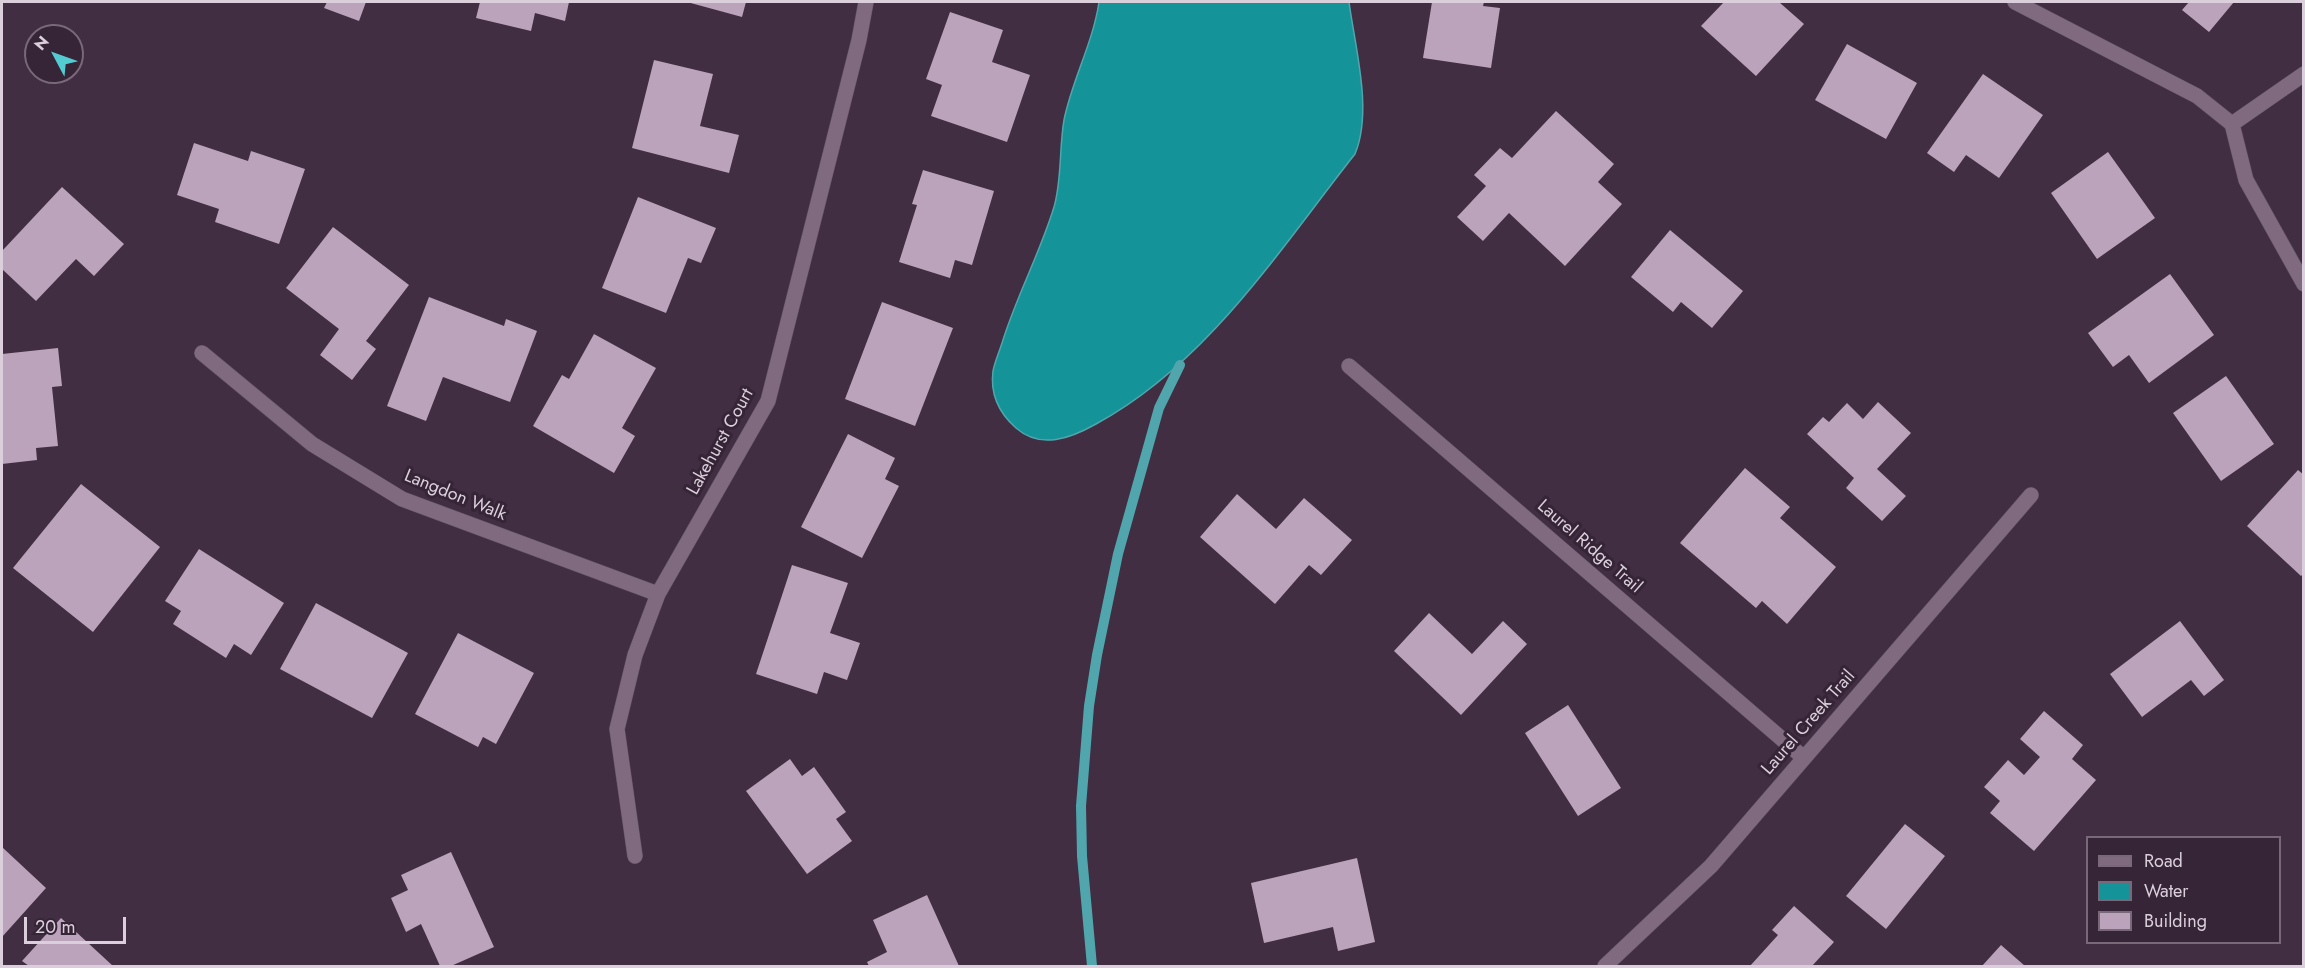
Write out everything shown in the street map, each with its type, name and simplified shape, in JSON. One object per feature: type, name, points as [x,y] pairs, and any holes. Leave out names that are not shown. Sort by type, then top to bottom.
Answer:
[{"type":"street","name":"Lakehurst Court","points":[[635,856],[617,729],[635,655],[658,594],[768,401],[859,40],[866,2]]},
{"type":"street","points":[[2015,2],[2197,96],[2232,124],[2246,180],[2304,284]]},
{"type":"street","points":[[2232,124],[2304,74]]},
{"type":"street","name":"Langdon Walk","points":[[202,353],[312,444],[402,498],[658,594]]},
{"type":"street","name":"Laurel Ridge Trail","points":[[1349,366],[1804,758]]},
{"type":"street","name":"Laurel Creek Trail","points":[[1605,966],[1711,866],[2031,495]]},
{"type":"water","points":[[1099,2],[1349,2],[1363,99],[1360,137],[1355,154],[1269,266],[1207,338],[1173,370],[1136,399],[1096,424],[1076,434],[1056,440],[1036,439],[1016,428],[1000,409],[994,395],[993,371],[1054,207],[1064,120],[1092,32]]},
{"type":"building","points":[[327,2],[366,2],[359,21],[324,8]]},
{"type":"building","points":[[480,2],[569,2],[565,21],[535,13],[531,31],[476,18]]},
{"type":"building","points":[[687,2],[746,2],[742,17]]},
{"type":"building","points":[[1432,2],[1484,2],[1483,6],[1500,8],[1491,68],[1423,58]]},
{"type":"building","points":[[1724,2],[1779,2],[1804,24],[1756,76],[1701,26]]},
{"type":"building","points":[[2189,2],[2234,2],[2209,32],[2182,10]]},
{"type":"building","points":[[950,12],[1003,30],[992,62],[1030,75],[1007,142],[931,116],[942,85],[926,79]]},
{"type":"building","points":[[1847,44],[1917,83],[1886,139],[1815,100]]},
{"type":"building","points":[[654,60],[713,74],[700,126],[739,135],[729,173],[632,148]]},
{"type":"building","points":[[1983,74],[2043,115],[1999,178],[1966,155],[1954,172],[1927,153]]},
{"type":"building","points":[[1556,111],[1614,164],[1598,182],[1622,204],[1565,266],[1509,213],[1483,241],[1457,217],[1486,186],[1474,175],[1500,148],[1512,158]]},
{"type":"building","points":[[194,143],[248,161],[251,151],[305,169],[279,244],[215,222],[219,209],[177,195]]},
{"type":"building","points":[[2108,152],[2155,218],[2097,259],[2051,193]]},
{"type":"building","points":[[923,170],[994,191],[972,265],[955,260],[950,278],[899,262],[917,205],[912,204]]},
{"type":"building","points":[[62,187],[124,244],[94,276],[76,259],[36,301],[2,269],[2,251]]},
{"type":"building","points":[[638,197],[716,228],[701,263],[688,258],[666,313],[602,288]]},
{"type":"building","points":[[333,227],[409,285],[366,341],[376,349],[352,380],[320,355],[339,329],[286,288]]},
{"type":"building","points":[[1670,230],[1743,291],[1712,328],[1681,302],[1673,312],[1631,277]]},
{"type":"building","points":[[2170,274],[2214,335],[2149,383],[2129,355],[2113,367],[2088,333]]},
{"type":"building","points":[[429,297],[504,326],[506,319],[537,331],[510,402],[443,377],[426,421],[387,406]]},
{"type":"building","points":[[882,302],[953,328],[915,426],[845,399]]},
{"type":"building","points":[[594,334],[656,368],[622,428],[635,436],[614,473],[533,426],[562,375],[569,379]]},
{"type":"building","points":[[58,348],[62,386],[52,387],[58,446],[36,448],[37,460],[2,464],[2,354]]},
{"type":"building","points":[[2226,376],[2274,444],[2221,481],[2173,413]]},
{"type":"building","points":[[1878,402],[1911,433],[1877,469],[1906,496],[1882,521],[1846,488],[1854,478],[1807,434],[1823,417],[1829,422],[1847,403],[1863,419]]},
{"type":"building","points":[[848,434],[895,458],[885,479],[899,486],[862,558],[801,527]]},
{"type":"building","points":[[1745,468],[1790,507],[1780,518],[1836,567],[1787,624],[1762,601],[1756,608],[1680,543]]},
{"type":"building","points":[[2298,470],[2304,475],[2304,573],[2301,576],[2247,526]]},
{"type":"building","points":[[81,484],[160,547],[93,632],[13,568]]},
{"type":"building","points":[[1237,494],[1276,529],[1304,498],[1352,540],[1321,575],[1309,565],[1275,604],[1200,537]]},
{"type":"building","points":[[199,549],[284,603],[251,655],[234,644],[226,658],[173,624],[181,611],[165,601]]},
{"type":"building","points":[[792,565],[848,583],[830,633],[860,643],[847,680],[824,672],[817,694],[756,674]]},
{"type":"building","points":[[316,603],[408,653],[372,718],[280,669]]},
{"type":"building","points":[[1429,613],[1472,654],[1503,621],[1527,644],[1461,715],[1394,651]]},
{"type":"building","points":[[2180,621],[2224,680],[2204,696],[2191,680],[2142,717],[2110,674]]},
{"type":"building","points":[[458,633],[534,673],[496,744],[483,737],[478,747],[415,714]]},
{"type":"building","points":[[1568,705],[1621,788],[1578,816],[1525,733]]},
{"type":"building","points":[[2044,711],[2083,745],[2072,759],[2096,780],[2034,851],[1990,813],[2000,801],[1984,787],[2008,760],[2024,775],[2040,757],[2020,739]]},
{"type":"building","points":[[790,759],[802,776],[814,767],[846,812],[836,819],[852,841],[807,874],[746,791]]},
{"type":"building","points":[[1905,824],[1945,856],[1886,929],[1846,896]]},
{"type":"building","points":[[2,847],[46,888],[2,937]]},
{"type":"building","points":[[451,852],[494,947],[451,966],[440,966],[421,924],[406,932],[391,898],[408,890],[401,875]]},
{"type":"building","points":[[1357,858],[1375,942],[1338,951],[1333,927],[1264,943],[1251,883]]},
{"type":"building","points":[[927,895],[959,966],[869,966],[867,962],[887,952],[873,920]]},
{"type":"building","points":[[1794,906],[1834,942],[1812,966],[1750,966],[1778,935],[1772,930]]},
{"type":"building","points":[[61,918],[113,966],[29,966],[22,961]]},
{"type":"building","points":[[2001,945],[2025,966],[1982,966]]},
{"type":"waterway","points":[[1092,966],[1082,856],[1081,806],[1089,706],[1118,554],[1159,408],[1180,365]]}]
